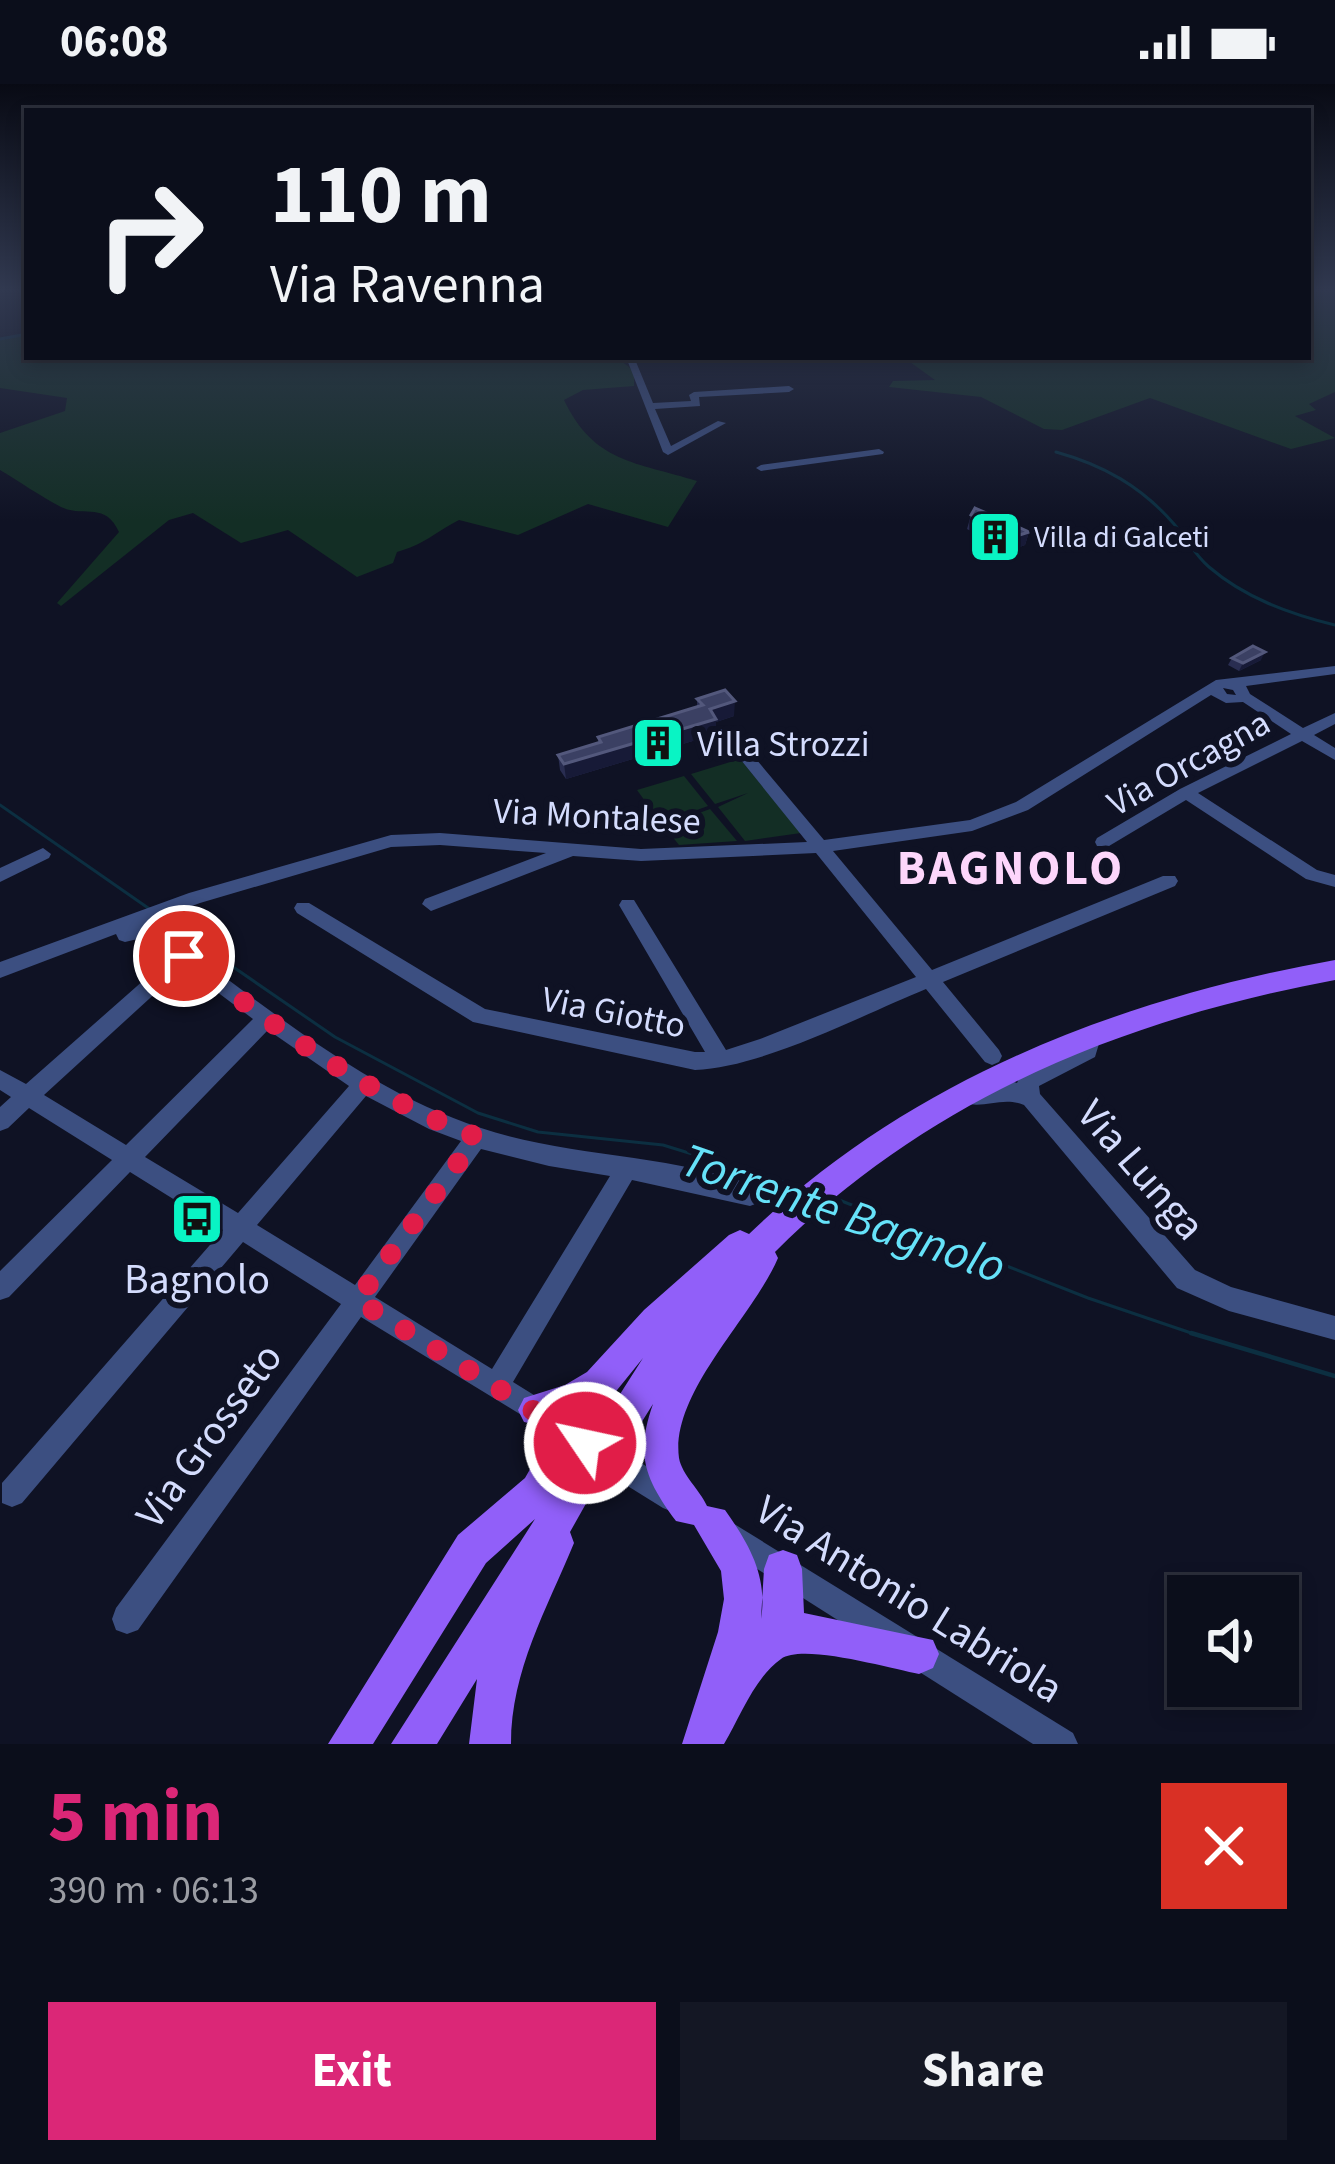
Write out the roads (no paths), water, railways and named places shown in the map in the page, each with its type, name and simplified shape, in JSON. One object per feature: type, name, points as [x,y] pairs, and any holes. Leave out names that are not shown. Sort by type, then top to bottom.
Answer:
[{"type":"main road","points":[[574,1427],[838,1174],[956,1099],[1091,1037],[1214,995],[1335,970]]},
{"type":"main road","points":[[350,1744],[472,1549],[538,1491],[602,1383],[700,1279],[740,1246],[782,1224]]},
{"type":"main road","points":[[701,1742],[738,1628],[744,1591],[736,1561],[664,1472],[662,1438],[698,1355],[782,1224]]},
{"type":"main road","points":[[490,1744],[491,1702],[499,1677],[579,1484],[571,1401],[602,1383]]},
{"type":"main road","points":[[412,1744],[579,1484]]},
{"type":"main road","points":[[701,1742],[747,1665],[774,1637],[784,1615],[783,1569]]},
{"type":"main road","points":[[774,1637],[807,1633],[919,1654]]},
{"type":"street","points":[[633,365],[668,452],[721,422]]},
{"type":"street","points":[[649,406],[697,404],[694,395],[789,389]]},
{"type":"street","points":[[761,469],[879,452]]},
{"type":"street","points":[[1231,692],[1257,679],[1335,670]]},
{"type":"street","points":[[1231,692],[1335,754]]},
{"type":"street","name":"Via Montalese","points":[[0,970],[154,913],[391,841],[440,838],[641,855],[820,847],[956,829],[1000,817],[1179,708],[1231,692]]},
{"type":"street","name":"Via Orcagna","points":[[1103,842],[1186,793],[1335,718]]},
{"type":"street","points":[[724,731],[992,1056]]},
{"type":"street","points":[[1186,793],[1312,875],[1335,881]]},
{"type":"street","points":[[431,904],[569,850]]},
{"type":"street","points":[[0,876],[43,854]]},
{"type":"street","name":"Via Giotto","points":[[303,908],[480,1016],[695,1060],[721,1060],[1169,881]]},
{"type":"street","points":[[628,905],[721,1060]]},
{"type":"street","points":[[61,949],[65,955],[73,954],[144,931],[265,1020],[409,1111],[540,1156],[700,1179],[750,1196]]},
{"type":"street","points":[[0,1121],[184,956]]},
{"type":"street","points":[[0,1288],[265,1020]]},
{"type":"street","points":[[1031,1098],[1027,1082],[1088,1052],[1091,1037]]},
{"type":"street","name":"Via Antonio Labriola","points":[[0,1079],[496,1387],[574,1427],[700,1516],[1062,1744]]},
{"type":"street","points":[[12,1493],[362,1085]]},
{"type":"street","points":[[956,1099],[1011,1090],[1031,1098]]},
{"type":"street","name":"Via Lunga","points":[[1031,1098],[1186,1279],[1229,1299],[1335,1328]]},
{"type":"street","name":"Via Grosseto","points":[[127,1619],[477,1137]]},
{"type":"street","points":[[496,1387],[626,1170]]},
{"type":"waterway","points":[[1056,452],[1090,463],[1135,488],[1174,524],[1204,562],[1238,588],[1285,610],[1335,625]]},
{"type":"waterway","name":"Torrente Bagnolo","points":[[0,805],[151,910]]},
{"type":"waterway","name":"Torrente Bagnolo","points":[[159,916],[335,1037],[478,1113],[538,1132],[663,1145],[802,1188]]},
{"type":"waterway","name":"Torrente Bagnolo","points":[[834,1198],[1088,1298],[1192,1333]]},
{"type":"waterway","name":"Torrente Bagnolo","points":[[1192,1333],[1335,1376]]},
{"type":"waterway","name":"Torrente Bagnolo","points":[[1192,1333],[1200,1336]]},
{"type":"place","name":"Villa di Galceti","points":[[995,537]]},
{"type":"place","name":"Villa Strozzi","points":[[658,743]]},
{"type":"place","name":"Bagnolo","points":[[197,1219]]},
{"type":"district","name":"BAGNOLO","points":[[1011,867]]}]
